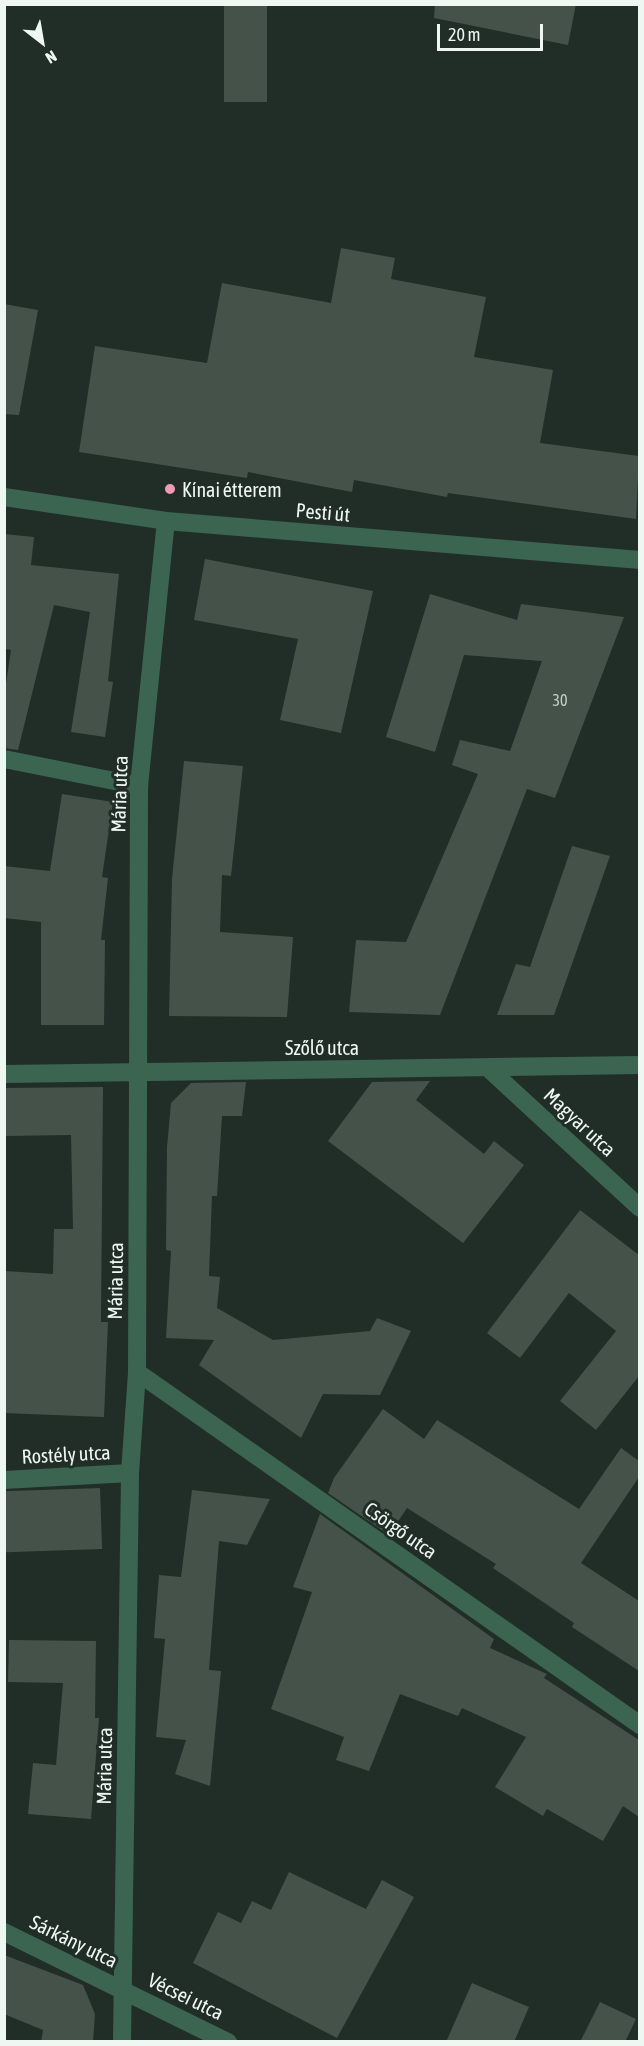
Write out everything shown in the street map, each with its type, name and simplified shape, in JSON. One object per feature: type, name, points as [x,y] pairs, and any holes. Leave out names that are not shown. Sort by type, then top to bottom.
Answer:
[{"type":"street","name":"Pesti út","points":[[4,497],[165,522],[639,560]]},
{"type":"street","name":"Mária utca","points":[[122,2042],[130,1473],[137,1372],[140,1070],[139,786],[165,522]]},
{"type":"street","points":[[4,759],[139,786]]},
{"type":"street","name":"Szőlő utca","points":[[4,1074],[140,1070],[489,1069],[639,1065]]},
{"type":"street","name":"Magyar utca","points":[[489,1069],[639,1208]]},
{"type":"street","name":"Csörgő utca","points":[[137,1372],[639,1725]]},
{"type":"street","name":"Rostély utca","points":[[4,1480],[130,1473]]},
{"type":"street","name":"Sárkány utca","points":[[4,1932],[124,1991]]},
{"type":"street","name":"Vécsei utca","points":[[124,1991],[228,2042]]},
{"type":"building","points":[[224,4],[267,4],[267,102],[224,102]]},
{"type":"building","points":[[435,4],[576,4],[568,45],[434,18]]},
{"type":"building","points":[[341,248],[395,258],[391,279],[486,297],[474,357],[553,370],[540,443],[639,456],[636,519],[448,493],[447,497],[354,480],[352,492],[248,472],[247,478],[79,452],[95,346],[207,363],[222,283],[331,303]]},
{"type":"building","points":[[4,304],[38,310],[19,415],[4,414]]},
{"type":"building","points":[[4,534],[34,537],[31,565],[119,574],[108,681],[113,682],[105,737],[71,732],[90,612],[54,605],[18,750],[4,748],[4,697],[11,650],[4,649]]},
{"type":"building","points":[[205,559],[373,591],[341,733],[280,720],[298,639],[194,620]]},
{"type":"building","points":[[430,594],[517,620],[521,604],[624,617],[555,798],[527,789],[440,1015],[349,1012],[356,940],[406,942],[478,774],[452,765],[460,740],[510,751],[542,661],[464,655],[435,752],[386,737]]},
{"type":"building","points":[[184,761],[243,766],[231,876],[222,875],[220,932],[293,937],[287,1017],[169,1016],[172,879]]},
{"type":"building","points":[[62,794],[113,802],[102,877],[108,878],[101,940],[105,940],[104,1025],[41,1025],[41,922],[4,918],[4,866],[50,871]]},
{"type":"building","points":[[572,846],[610,856],[554,1015],[497,1015],[516,964],[530,967]]},
{"type":"building","points":[[430,1081],[416,1100],[484,1154],[494,1141],[524,1165],[463,1243],[328,1141],[372,1082]]},
{"type":"building","points":[[246,1082],[242,1116],[222,1116],[217,1196],[212,1196],[209,1276],[220,1277],[217,1308],[273,1340],[370,1331],[377,1318],[411,1331],[380,1395],[323,1394],[301,1438],[199,1365],[214,1340],[166,1338],[171,1251],[166,1250],[167,1147],[171,1103],[191,1083]]},
{"type":"building","points":[[103,1087],[101,1322],[108,1322],[104,1417],[4,1413],[4,1271],[53,1274],[54,1229],[73,1229],[71,1135],[6,1136],[6,1088]]},
{"type":"building","points":[[580,1210],[639,1255],[639,1376],[596,1430],[560,1401],[616,1331],[569,1293],[520,1358],[487,1333]]},
{"type":"building","points":[[383,1409],[424,1439],[437,1420],[579,1509],[621,1448],[639,1461],[639,1477],[581,1563],[639,1601],[639,1671],[572,1627],[574,1623],[493,1568],[496,1564],[407,1508],[389,1535],[328,1493],[334,1478]]},
{"type":"building","points":[[100,1488],[102,1549],[6,1552],[4,1491]]},
{"type":"building","points":[[192,1490],[270,1499],[247,1545],[219,1541],[209,1670],[221,1671],[210,1786],[175,1774],[186,1740],[156,1737],[165,1639],[154,1638],[159,1575],[181,1577]]},
{"type":"building","points":[[320,1514],[494,1639],[490,1648],[547,1674],[544,1678],[639,1740],[639,1817],[623,1806],[603,1841],[547,1809],[543,1816],[495,1787],[526,1737],[462,1708],[458,1716],[400,1694],[369,1771],[336,1760],[344,1737],[271,1709],[312,1592],[293,1587]]},
{"type":"building","points":[[9,1640],[96,1641],[95,1718],[99,1718],[91,1819],[28,1814],[33,1763],[56,1765],[63,1683],[8,1682]]},
{"type":"building","points":[[289,1872],[366,1909],[382,1880],[414,1897],[337,2038],[193,1963],[218,1912],[241,1923],[252,1901],[271,1910]]},
{"type":"building","points":[[4,1955],[83,1985],[95,2014],[93,2042],[41,2042],[43,2030],[4,2014]]},
{"type":"building","points":[[472,1983],[529,2007],[514,2042],[446,2042]]},
{"type":"building","points":[[600,2002],[636,2019],[625,2042],[580,2042]]},
{"type":"place","name":"Kínai étterem","points":[[170,489]]}]
